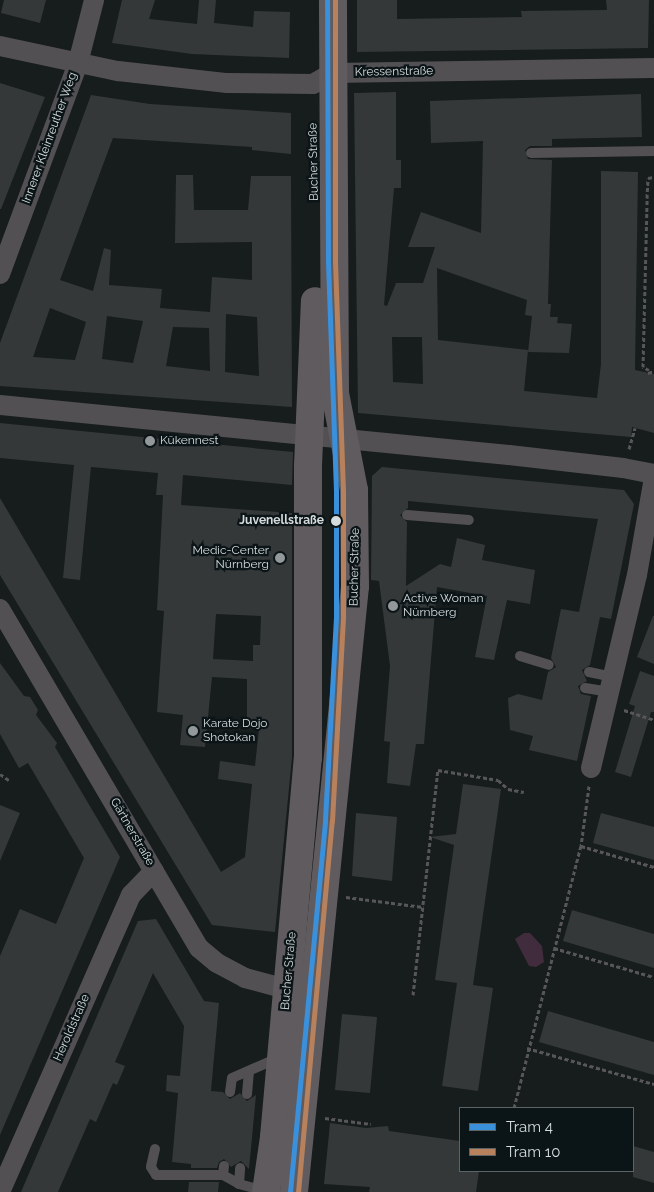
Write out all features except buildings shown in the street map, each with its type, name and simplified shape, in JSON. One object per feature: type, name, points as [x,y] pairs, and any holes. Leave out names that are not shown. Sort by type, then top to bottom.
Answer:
[{"type":"main road","name":"Bucher Straße","points":[[268,1192],[281,1057],[300,993],[354,610],[355,508],[335,393],[323,79],[314,0]]},
{"type":"main road","name":"Bucher Straße","points":[[294,1192],[309,742],[309,435],[323,79],[333,0]]},
{"type":"street","name":"Innerer Kleinreuther Weg","points":[[0,274],[78,63],[94,0]]},
{"type":"street","name":"Kressenstraße","points":[[0,46],[78,63],[170,79],[323,79],[654,68]]},
{"type":"street","points":[[0,406],[309,435],[623,468],[654,476],[637,575],[591,768]]},
{"type":"street","name":"Gärtnerstraße","points":[[0,609],[199,948],[217,963],[245,978],[300,993]]},
{"type":"street","name":"Heroldstraße","points":[[0,1192],[131,895],[154,871]]},
{"type":"lane","points":[[531,154],[654,151]]},
{"type":"lane","points":[[408,515],[469,520]]},
{"type":"lane","points":[[520,656],[549,665]]},
{"type":"lane","points":[[589,672],[609,691]]},
{"type":"lane","points":[[586,688],[609,691]]},
{"type":"lane","points":[[230,1092],[232,1078],[281,1057]]},
{"type":"lane","points":[[247,1094],[249,1070]]},
{"type":"lane","points":[[155,1149],[151,1167],[156,1174],[224,1171],[239,1184],[268,1192]]},
{"type":"lane","points":[[239,1184],[240,1168]]},
{"type":"path","points":[[654,177],[648,178],[647,188],[643,367],[648,372],[654,372]]},
{"type":"path","points":[[609,691],[654,720]]},
{"type":"path","points":[[514,1107],[527,1048],[581,846],[591,768]]},
{"type":"path","points":[[413,995],[438,770],[498,780],[508,789],[524,792]]},
{"type":"path","points":[[0,774],[9,780]]},
{"type":"path","points":[[581,846],[654,867]]},
{"type":"path","points":[[346,898],[423,907]]},
{"type":"path","points":[[554,948],[654,977]]},
{"type":"path","points":[[527,1048],[654,1084]]},
{"type":"path","points":[[323,1118],[372,1124]]},
{"type":"shaded area","points":[[524,933],[530,933],[542,946],[544,962],[536,967],[529,966],[515,939]]},
{"type":"tram line","name":"4","points":[[290,1192],[325,820],[336,615],[336,491],[328,262],[327,0]]},
{"type":"tram line","name":"10","points":[[298,1192],[332,821],[343,615],[343,491],[335,262],[335,0]]},
{"type":"place","name":"Kükennest","points":[[150,441]]},
{"type":"place","name":"Juvenellstraße","points":[[336,521]]},
{"type":"place","name":"Medic-Center Nürnberg","points":[[280,558]]},
{"type":"place","name":"Active Woman Nürnberg","points":[[393,606]]},
{"type":"place","name":"Karate Dojo Shotokan","points":[[193,731]]}]
